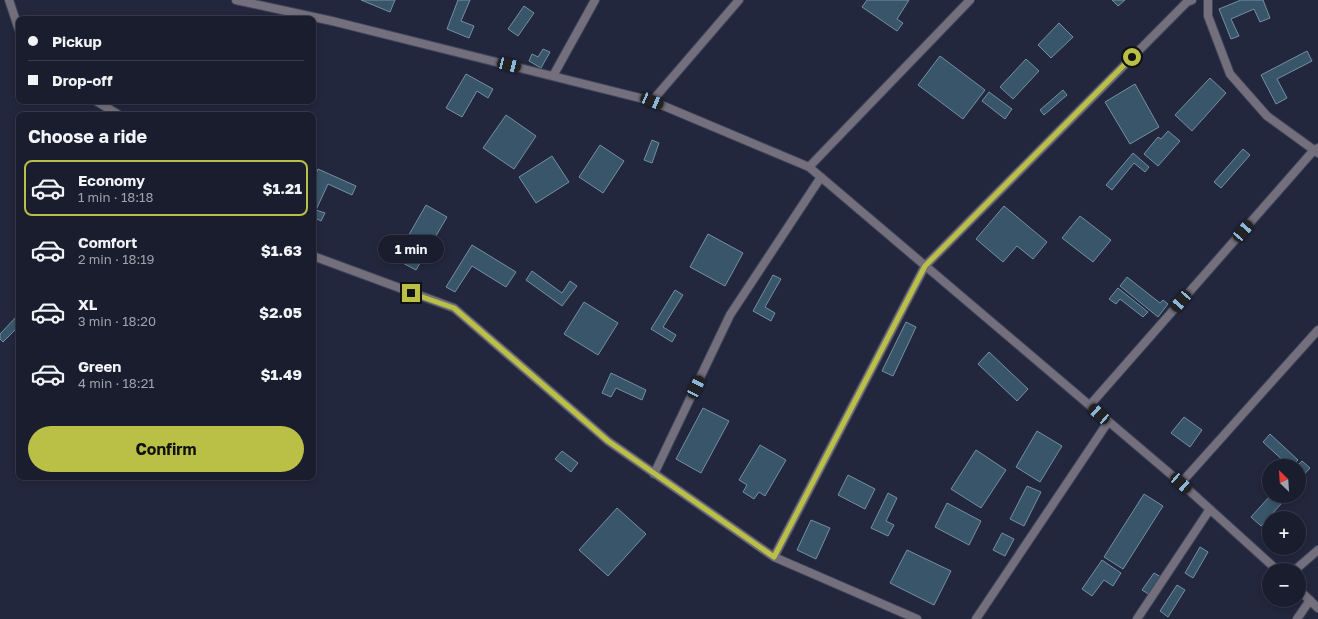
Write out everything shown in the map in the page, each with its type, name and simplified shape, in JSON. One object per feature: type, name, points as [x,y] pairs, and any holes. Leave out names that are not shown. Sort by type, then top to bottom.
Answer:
[{"type":"street","points":[[9,0],[16,21]]},
{"type":"street","points":[[236,0],[309,16]]},
{"type":"street","points":[[553,76],[596,0]]},
{"type":"street","points":[[652,101],[739,0]]},
{"type":"street","points":[[809,167],[970,0]]},
{"type":"street","points":[[774,557],[925,266],[1187,2],[1192,0]]},
{"type":"street","points":[[1090,405],[1317,150],[1267,116],[1230,74],[1208,16],[1208,0]]},
{"type":"street","points":[[316,18],[652,101],[809,167],[1181,483],[1269,563]]},
{"type":"street","points":[[101,104],[113,112]]},
{"type":"street","points":[[654,474],[730,315],[821,177]]},
{"type":"street","points":[[316,257],[454,308],[608,441],[774,557],[917,619]]},
{"type":"street","points":[[1181,483],[1318,330]]},
{"type":"street","points":[[976,619],[1108,422]]},
{"type":"street","points":[[1137,619],[1210,509]]},
{"type":"street","points":[[1303,563],[1318,550]]},
{"type":"street","points":[[1306,596],[1318,608]]},
{"type":"street","points":[[1297,619],[1310,600]]},
{"type":"building","points":[[361,0],[395,0],[390,12]]},
{"type":"building","points":[[458,0],[470,0],[461,21],[474,26],[469,38],[447,29]]},
{"type":"building","points":[[867,0],[909,0],[897,19],[903,23],[897,31],[862,7]]},
{"type":"building","points":[[1112,0],[1125,0],[1118,6]]},
{"type":"building","points":[[1241,0],[1263,0],[1270,18],[1260,22],[1254,9],[1231,19],[1239,36],[1231,39],[1219,9]]},
{"type":"building","points":[[524,6],[534,13],[518,36],[508,29]]},
{"type":"building","points":[[1059,23],[1073,37],[1051,58],[1038,45]]},
{"type":"building","points":[[543,49],[550,52],[541,68],[529,61],[532,54],[538,57]]},
{"type":"building","points":[[1307,51],[1312,61],[1277,79],[1287,98],[1276,104],[1261,75]]},
{"type":"building","points":[[940,56],[985,90],[963,119],[918,85]]},
{"type":"building","points":[[1026,59],[1039,71],[1013,99],[1000,87]]},
{"type":"building","points":[[466,74],[493,89],[488,98],[477,91],[462,117],[446,108]]},
{"type":"building","points":[[1210,78],[1226,93],[1192,131],[1175,115]]},
{"type":"building","points":[[1135,84],[1159,127],[1130,144],[1105,102]]},
{"type":"building","points":[[1063,90],[1067,95],[1044,115],[1040,110]]},
{"type":"building","points":[[989,92],[1012,109],[1005,119],[982,101]]},
{"type":"building","points":[[506,115],[536,136],[514,169],[483,148]]},
{"type":"building","points":[[1168,131],[1180,141],[1158,166],[1144,154],[1158,137],[1161,139]]},
{"type":"building","points":[[652,140],[659,143],[652,163],[644,160]]},
{"type":"building","points":[[600,145],[624,161],[603,193],[579,177]]},
{"type":"building","points":[[1243,149],[1250,155],[1221,188],[1214,182]]},
{"type":"building","points":[[1133,153],[1149,167],[1145,172],[1134,163],[1112,190],[1106,185]]},
{"type":"building","points":[[552,156],[569,182],[536,203],[519,177]]},
{"type":"building","points":[[318,169],[356,186],[352,195],[328,184],[316,210],[316,173]]},
{"type":"building","points":[[426,205],[447,217],[416,270],[395,259]]},
{"type":"building","points":[[1004,206],[1047,242],[1033,259],[1017,246],[1003,262],[976,239]]},
{"type":"building","points":[[316,210],[325,213],[321,221],[316,218]]},
{"type":"building","points":[[1080,216],[1111,240],[1093,262],[1062,238]]},
{"type":"building","points":[[708,234],[743,253],[725,286],[690,267]]},
{"type":"building","points":[[472,245],[516,272],[506,287],[472,266],[455,292],[446,287]]},
{"type":"building","points":[[532,271],[562,293],[570,281],[577,286],[562,306],[526,280]]},
{"type":"building","points":[[773,275],[781,279],[765,307],[775,313],[771,321],[753,311]]},
{"type":"building","points":[[1127,277],[1160,303],[1163,300],[1168,304],[1158,317],[1120,286]]},
{"type":"building","points":[[1118,288],[1148,312],[1143,317],[1120,299],[1116,304],[1109,299]]},
{"type":"building","points":[[675,290],[683,295],[663,327],[676,335],[672,342],[651,329]]},
{"type":"building","points":[[584,302],[618,323],[598,355],[564,334]]},
{"type":"building","points":[[16,317],[16,329],[3,342],[0,339],[0,334]]},
{"type":"building","points":[[906,322],[916,327],[893,376],[882,371]]},
{"type":"building","points":[[989,352],[1028,389],[1017,401],[978,364]]},
{"type":"building","points":[[611,373],[646,390],[642,400],[616,388],[611,397],[602,393]]},
{"type":"building","points":[[703,408],[729,421],[701,473],[676,459]]},
{"type":"building","points":[[1184,417],[1202,430],[1190,447],[1171,433]]},
{"type":"building","points":[[1037,431],[1062,446],[1040,482],[1016,467]]},
{"type":"building","points":[[1270,434],[1297,459],[1281,459],[1263,442]]},
{"type":"building","points":[[760,445],[786,460],[765,496],[759,492],[754,499],[743,492],[747,485],[739,480]]},
{"type":"building","points":[[976,450],[1006,470],[981,508],[951,489]]},
{"type":"building","points":[[562,451],[578,463],[571,472],[555,459]]},
{"type":"building","points":[[1306,464],[1310,468],[1306,472]]},
{"type":"building","points":[[848,475],[875,489],[865,509],[838,495]]},
{"type":"building","points":[[1027,486],[1041,492],[1024,526],[1010,519]]},
{"type":"building","points":[[888,493],[897,498],[886,521],[894,525],[888,536],[871,528]]},
{"type":"building","points":[[1144,494],[1163,506],[1123,569],[1104,557]]},
{"type":"building","points":[[947,503],[981,521],[969,545],[935,527]]},
{"type":"building","points":[[1264,503],[1281,504],[1275,511],[1262,511],[1261,526],[1251,517]]},
{"type":"building","points":[[617,508],[646,534],[608,576],[579,550]]},
{"type":"building","points":[[811,520],[830,528],[816,559],[797,550]]},
{"type":"building","points":[[1002,533],[1014,539],[1005,556],[993,550]]},
{"type":"building","points":[[1200,547],[1208,552],[1193,578],[1185,573]]},
{"type":"building","points":[[907,550],[951,571],[934,605],[890,583]]},
{"type":"building","points":[[1102,560],[1121,573],[1113,586],[1104,580],[1092,596],[1082,589]]},
{"type":"building","points":[[1154,573],[1161,577],[1150,595],[1142,590]]},
{"type":"building","points":[[1177,585],[1185,590],[1168,617],[1160,611]]},
{"type":"route","points":[[411,293],[454,308],[608,441],[774,557],[925,266],[1132,57]]}]
